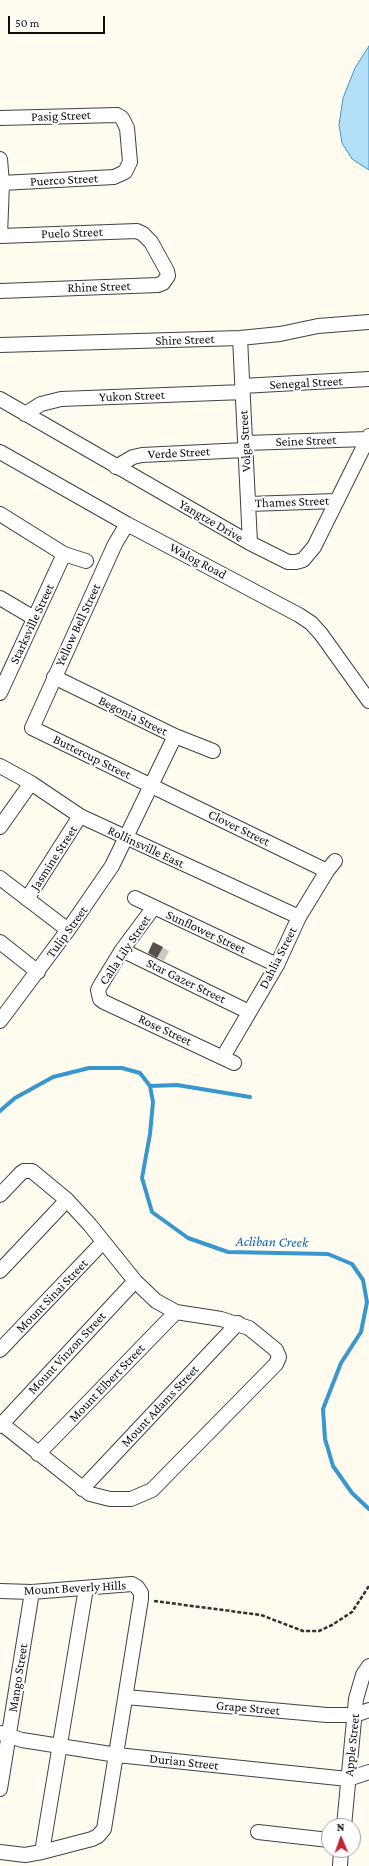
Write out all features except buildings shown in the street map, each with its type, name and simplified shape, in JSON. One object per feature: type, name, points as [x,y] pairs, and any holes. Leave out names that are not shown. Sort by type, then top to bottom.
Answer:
[{"type":"street","name":"Pasig Street","points":[[0,118],[113,114],[122,118],[127,128],[130,162],[125,172]]},
{"type":"street","points":[[0,159],[2,183],[0,236]]},
{"type":"street","name":"Puerco Street","points":[[2,183],[114,177],[125,172]]},
{"type":"street","name":"Puelo Street","points":[[0,236],[130,231],[143,234],[158,254]]},
{"type":"street","name":"Rhine Street","points":[[0,291],[163,284],[168,276],[158,254]]},
{"type":"street","name":"Shire Street","points":[[0,345],[240,338],[274,334],[318,326],[369,322]]},
{"type":"street","name":"Volga Street","points":[[240,338],[250,543]]},
{"type":"street","name":"Senegal Street","points":[[242,389],[369,380]]},
{"type":"street","name":"Yukon Street","points":[[25,414],[41,404],[61,398],[242,389]]},
{"type":"street","name":"Yangtze Drive","points":[[0,399],[250,543],[282,560],[296,562],[303,560],[314,547],[368,437]]},
{"type":"street","name":"Seine Street","points":[[245,447],[368,437]]},
{"type":"street","name":"Verde Street","points":[[116,467],[133,457],[142,455],[245,447]]},
{"type":"street","name":"Walog Road","points":[[0,452],[127,524],[282,605],[311,624],[369,701]]},
{"type":"street","name":"Thames Street","points":[[248,504],[337,501]]},
{"type":"street","points":[[0,514],[64,554],[86,561]]},
{"type":"street","name":"Yellow Bell Street","points":[[32,728],[115,544],[127,524]]},
{"type":"street","name":"Starksville Street","points":[[1,689],[64,554]]},
{"type":"street","points":[[0,598],[34,618]]},
{"type":"street","name":"Begonia Street","points":[[54,677],[174,736],[213,751]]},
{"type":"street","name":"Buttercup Street","points":[[32,728],[151,786]]},
{"type":"street","name":"Tulip Street","points":[[0,1021],[5,1005],[38,972],[112,866],[127,838],[174,736]]},
{"type":"street","name":"Rollinsville East","points":[[0,766],[31,783],[80,816],[299,917]]},
{"type":"street","points":[[0,827],[31,783]]},
{"type":"street","name":"Clover Street","points":[[151,786],[331,866]]},
{"type":"street","name":"Jasmine Street","points":[[27,899],[80,816]]},
{"type":"street","name":"Dahlia Street","points":[[229,1060],[249,1012],[276,965],[299,917],[331,866]]},
{"type":"street","points":[[0,878],[68,930]]},
{"type":"street","name":"Sunflower Street","points":[[135,898],[276,965]]},
{"type":"street","name":"Calla Lily Street","points":[[99,994],[100,986],[122,950],[154,907]]},
{"type":"street","points":[[0,942],[38,972]]},
{"type":"street","name":"Star Gazer Street","points":[[122,950],[249,1012]]},
{"type":"street","name":"Rose Street","points":[[99,994],[100,999],[104,1002],[229,1060]]},
{"type":"street","points":[[0,1195],[21,1173],[28,1170],[35,1173],[67,1200],[135,1281],[156,1301],[176,1312],[238,1323],[249,1328],[276,1350],[279,1358],[276,1364],[152,1490],[131,1499],[119,1500],[99,1497],[82,1489],[1,1425]]},
{"type":"street","points":[[0,1271],[67,1200]]},
{"type":"street","name":"Mount Sinai Street","points":[[0,1350],[103,1242]]},
{"type":"street","name":"Mount Vinzon Street","points":[[1,1425],[135,1281]]},
{"type":"street","name":"Mount Elbert Street","points":[[38,1454],[176,1312]]},
{"type":"street","name":"Mount Adams Street","points":[[82,1489],[238,1323]]},
{"type":"street","name":"Mount Beverly Hills","points":[[0,1591],[32,1592],[132,1584],[137,1587],[141,1593],[141,1599]]},
{"type":"street","points":[[42,1852],[86,1588]]},
{"type":"street","name":"Mango Street","points":[[0,1789],[4,1735],[32,1592]]},
{"type":"street","points":[[0,1852],[25,1854],[42,1852],[92,1839],[102,1833],[106,1824],[141,1599]]},
{"type":"street","name":"Apple Street","points":[[345,1818],[359,1686],[363,1675],[369,1666]]},
{"type":"street","name":"Grape Street","points":[[126,1697],[292,1712],[355,1715],[369,1710]]},
{"type":"street","name":"Durian Street","points":[[4,1735],[117,1755],[348,1779],[369,1772]]},
{"type":"street","points":[[258,1832],[321,1839]]},
{"type":"path","points":[[141,1599],[261,1615],[303,1631],[319,1631],[332,1625],[352,1612],[369,1586]]},
{"type":"water","points":[[369,46],[369,170],[352,159],[342,143],[339,125],[343,98],[355,68]]},
{"type":"waterway","name":"Acliban Creek","points":[[0,1111],[15,1098],[53,1077],[89,1068],[122,1068],[140,1073],[150,1086],[153,1102],[150,1134],[142,1178],[152,1212],[188,1238],[228,1252],[328,1254],[352,1264],[363,1280],[367,1302],[361,1332],[341,1363],[323,1409],[325,1439],[333,1466],[352,1493],[369,1509]]},
{"type":"waterway","points":[[150,1086],[177,1085],[250,1097]]}]
